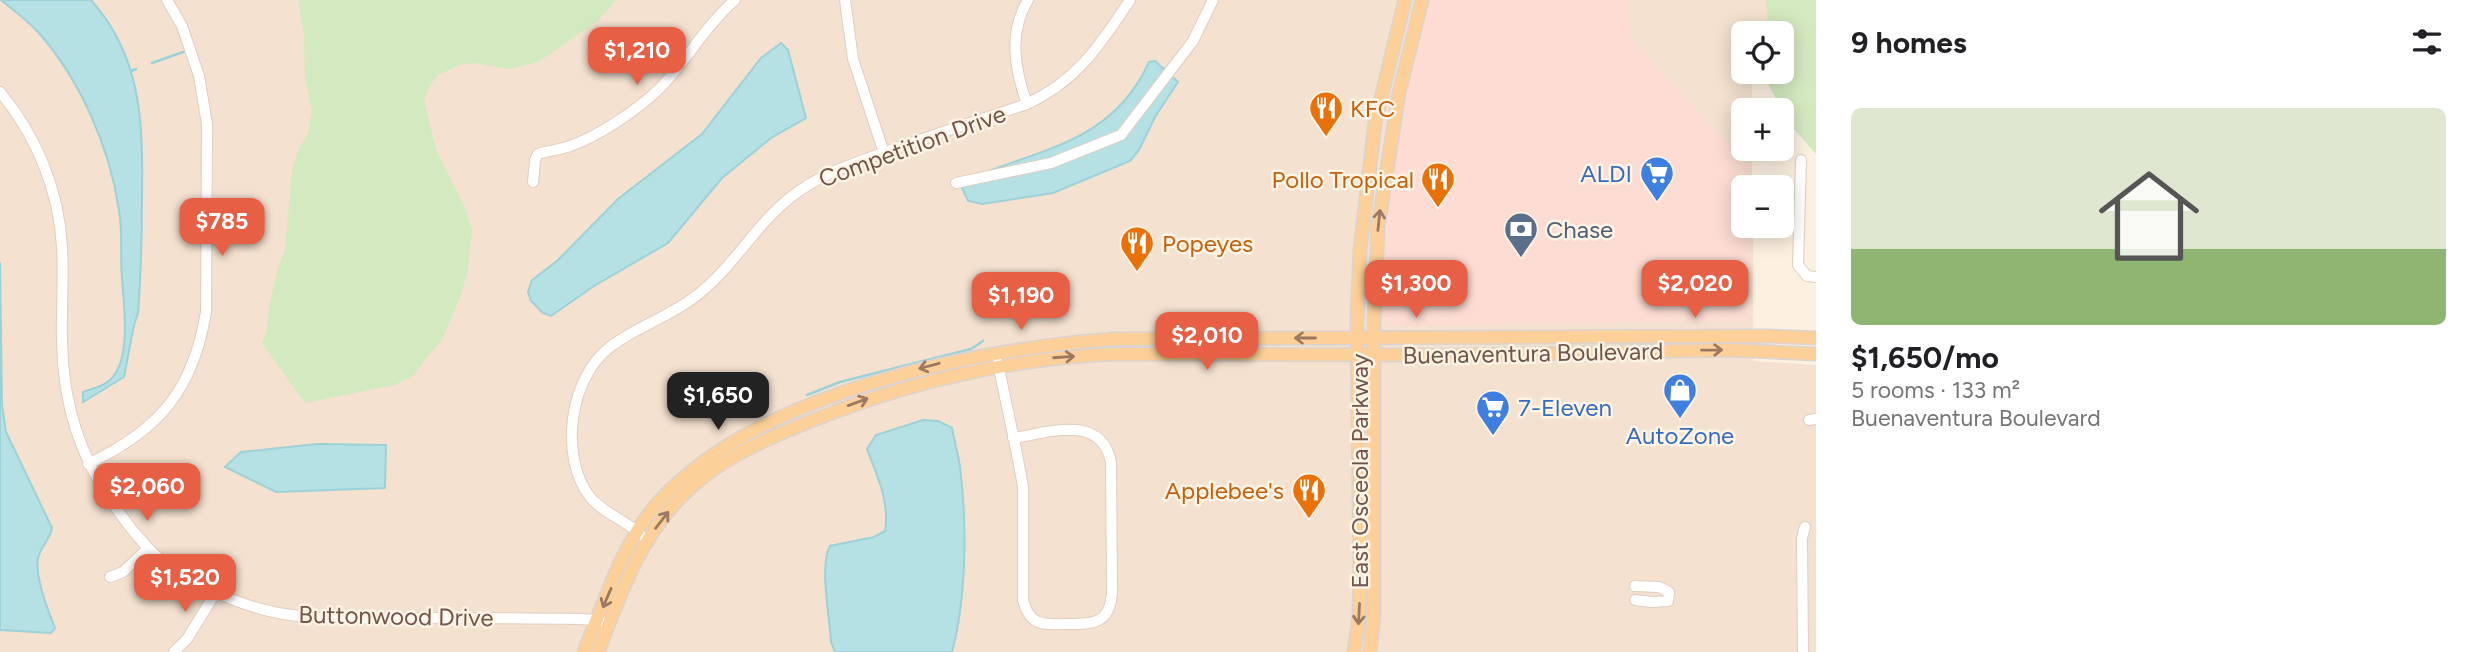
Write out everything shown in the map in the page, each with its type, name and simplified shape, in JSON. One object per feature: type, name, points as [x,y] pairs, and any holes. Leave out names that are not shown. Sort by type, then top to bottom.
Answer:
[{"type":"main road","name":"East Osceola Parkway","points":[[1354,652],[1359,616],[1360,576],[1360,250],[1368,173],[1382,89],[1405,0]]},
{"type":"main road","name":"East Osceola Parkway","points":[[1370,652],[1374,614],[1375,270],[1384,176],[1422,0]]},
{"type":"main road","name":"Buenaventura Boulevard","points":[[584,652],[603,622],[642,536],[699,480],[735,456],[784,432],[879,395],[997,359],[1098,340],[1358,337],[1816,338]]},
{"type":"main road","name":"Buenaventura Boulevard","points":[[997,359],[1114,354],[1374,355],[1753,350],[1816,354]]},
{"type":"main road","name":"Buenaventura Boulevard","points":[[598,652],[603,622]]},
{"type":"street","points":[[88,464],[136,438],[173,402],[201,342],[206,312],[207,124],[200,76],[182,26],[167,0]]},
{"type":"street","points":[[533,181],[538,154],[569,147],[639,106],[660,88],[710,25],[734,0]]},
{"type":"street","points":[[845,0],[853,59],[884,153]]},
{"type":"street","points":[[1027,104],[1018,78],[1015,55],[1018,25],[1028,0]]},
{"type":"street","name":"Competition Drive","points":[[642,536],[591,498],[578,478],[573,458],[573,416],[577,400],[588,374],[606,350],[625,336],[676,311],[698,295],[724,271],[761,223],[810,183],[840,168],[1027,104],[1057,88],[1086,61],[1130,0]]},
{"type":"street","points":[[956,183],[1051,163],[1121,135],[1193,41],[1213,0]]},
{"type":"street","points":[[1396,32],[1412,37]]},
{"type":"street","name":"Buttonwood Drive","points":[[0,92],[29,133],[45,168],[56,206],[62,245],[64,382],[71,416],[88,464],[125,521],[148,548],[176,570],[216,592],[277,613],[325,618],[603,622]]},
{"type":"street","points":[[1801,160],[1798,265],[1807,276],[1816,277]]},
{"type":"street","points":[[1636,352],[1637,337]]},
{"type":"street","points":[[1186,355],[1188,338]]},
{"type":"street","points":[[997,359],[1013,438],[1023,487],[1023,600],[1033,619],[1042,624],[1092,624],[1105,614],[1111,603],[1110,454],[1101,440],[1080,430],[1013,438]]},
{"type":"street","points":[[1803,652],[1802,538],[1805,527]]},
{"type":"street","points":[[110,577],[123,572],[148,548]]},
{"type":"street","points":[[1360,576],[1374,581]]},
{"type":"street","points":[[1636,586],[1659,587],[1669,592],[1668,601],[1636,600]]},
{"type":"street","points":[[174,652],[187,639],[216,592]]},
{"type":"shaded area","points":[[0,0],[1816,0],[1794,21],[1731,21],[1731,84],[1752,84],[1752,98],[1731,98],[1731,161],[1752,161],[1752,175],[1731,175],[1731,238],[1753,238],[1753,361],[1816,365],[1816,652],[0,652]]},
{"type":"shaded area","points":[[1431,0],[1627,0],[1629,36],[1731,147],[1731,161],[1743,161],[1748,166],[1748,175],[1731,175],[1731,238],[1749,238],[1750,321],[1394,326],[1380,315],[1384,207],[1409,77]]},
{"type":"green space","points":[[298,0],[616,0],[599,20],[538,62],[509,69],[474,63],[460,65],[438,75],[430,85],[424,100],[436,150],[466,210],[472,230],[467,274],[460,297],[443,338],[413,375],[395,385],[305,403],[262,343],[277,271],[285,250],[292,171],[298,150],[308,134],[312,111],[305,78],[304,36]]},
{"type":"green space","points":[[1766,0],[1816,0],[1816,154],[1794,129],[1794,98],[1775,98],[1768,84],[1794,84],[1794,21],[1768,21]]},
{"type":"water","points":[[1,0],[91,0],[121,44],[136,92],[142,143],[138,313],[124,377],[83,402],[83,392],[112,378],[122,358],[124,345],[121,227],[115,186],[91,115],[67,71],[38,32]]},
{"type":"water","points":[[781,43],[788,50],[806,118],[771,138],[722,178],[668,243],[594,286],[551,316],[543,313],[531,301],[528,292],[532,280],[557,261],[618,199],[702,134],[761,58]]},
{"type":"water","points":[[1155,61],[1178,82],[1130,161],[1053,193],[982,204],[968,201],[962,188],[963,182],[1069,141],[1093,128],[1114,111],[1133,90],[1149,62]]},
{"type":"water","points":[[0,262],[2,405],[6,432],[52,528],[38,558],[38,574],[55,628],[51,633],[0,630]]},
{"type":"water","points":[[923,420],[938,421],[952,428],[960,470],[964,564],[960,610],[952,652],[835,652],[831,642],[825,579],[830,546],[874,537],[885,531],[884,499],[867,449],[876,435]]},
{"type":"water","points":[[317,444],[386,445],[385,488],[276,492],[225,467],[241,452]]},
{"type":"waterway","points":[[152,63],[186,51]]},
{"type":"waterway","points":[[131,71],[136,69]]},
{"type":"waterway","points":[[807,395],[840,382],[971,349],[983,341]]},
{"type":"place","name":"KFC","points":[[1326,138]]},
{"type":"place","name":"ALDI","points":[[1657,203]]},
{"type":"place","name":"Pollo Tropical","points":[[1438,209]]},
{"type":"place","name":"Chase","points":[[1521,259]]},
{"type":"place","name":"Popeyes","points":[[1137,273]]},
{"type":"place","name":"AutoZone","points":[[1680,420]]},
{"type":"place","name":"7-Eleven","points":[[1493,437]]},
{"type":"place","name":"Applebee's","points":[[1309,520]]}]
